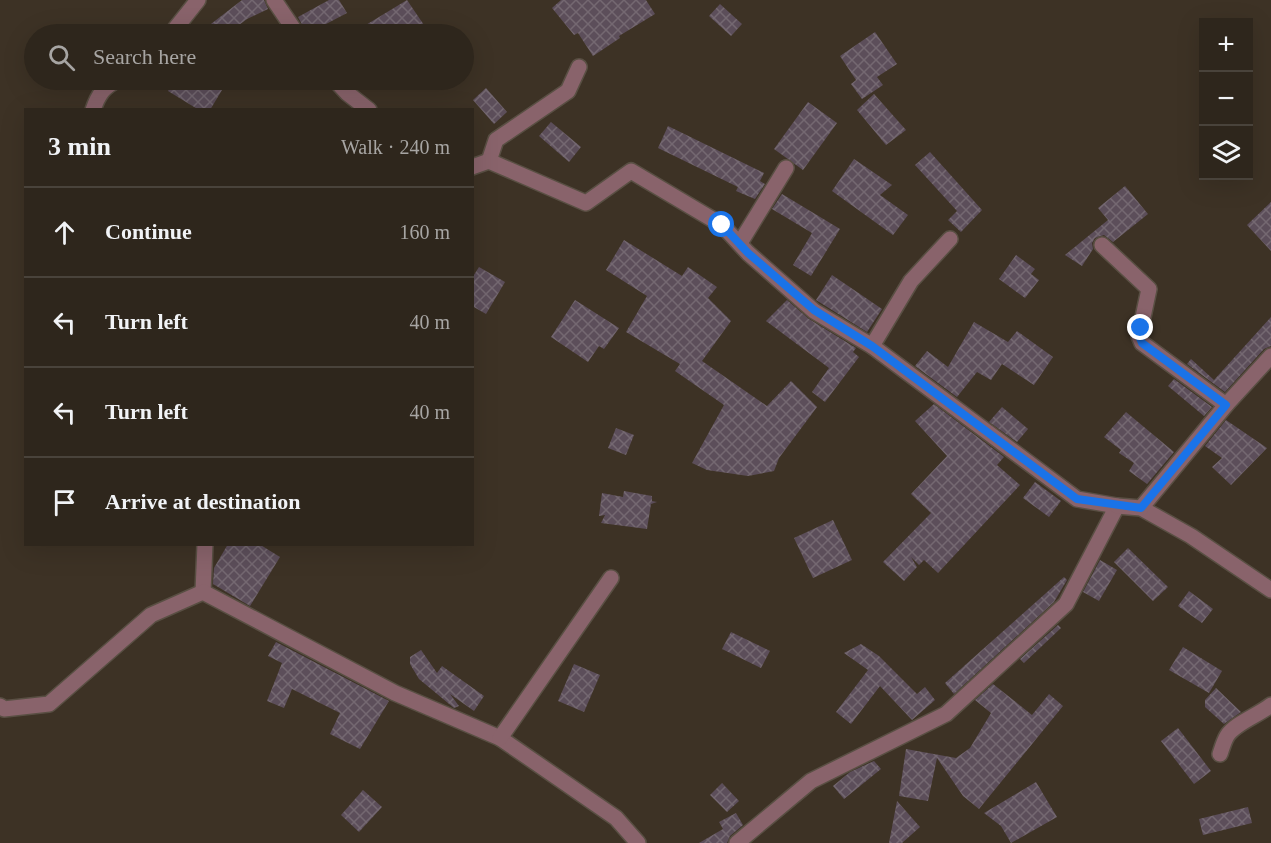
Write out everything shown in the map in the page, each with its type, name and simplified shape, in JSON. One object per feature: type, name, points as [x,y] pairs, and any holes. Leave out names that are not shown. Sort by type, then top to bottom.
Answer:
[{"type":"street","points":[[179,24],[198,0]]},
{"type":"street","points":[[274,0],[290,24]]},
{"type":"street","points":[[489,161],[496,140],[568,91],[579,67]]},
{"type":"street","points":[[94,108],[103,90]]},
{"type":"street","points":[[344,90],[366,108]]},
{"type":"street","points":[[474,165],[489,161],[586,203],[631,171],[722,225],[748,253],[814,310],[872,346],[1077,499],[1141,508],[1191,536],[1271,590]]},
{"type":"street","points":[[740,243],[786,168]]},
{"type":"street","points":[[872,346],[911,281],[951,239]]},
{"type":"street","points":[[1102,245],[1149,289],[1139,336],[1142,343],[1226,405]]},
{"type":"street","points":[[1141,508],[1226,405],[1271,356]]},
{"type":"street","points":[[737,843],[811,781],[946,714],[1066,604],[1117,506]]},
{"type":"street","points":[[203,592],[205,546]]},
{"type":"street","points":[[500,738],[611,578]]},
{"type":"street","points":[[0,706],[4,709],[49,704],[151,615],[203,592]]},
{"type":"street","points":[[203,592],[395,693],[500,738],[616,818],[638,843]]},
{"type":"street","points":[[1220,754],[1228,735],[1237,725],[1258,715],[1271,705]]},
{"type":"building","points":[[242,0],[264,0],[268,9],[240,24],[211,24]]},
{"type":"building","points":[[329,0],[339,0],[347,13],[326,24],[302,24],[298,17]]},
{"type":"building","points":[[407,0],[423,24],[367,24]]},
{"type":"building","points":[[561,0],[646,0],[655,14],[619,36],[620,38],[593,56],[578,33],[574,35],[552,8]]},
{"type":"building","points":[[720,4],[742,24],[731,36],[709,16]]},
{"type":"building","points":[[875,32],[897,64],[877,77],[883,85],[862,99],[851,84],[856,80],[840,56]]},
{"type":"building","points":[[486,88],[507,112],[494,124],[473,100]]},
{"type":"building","points":[[222,90],[211,108],[196,108],[168,91]]},
{"type":"building","points":[[874,94],[906,130],[886,145],[857,110]]},
{"type":"building","points":[[808,102],[837,123],[803,170],[774,149]]},
{"type":"building","points":[[551,122],[581,147],[569,162],[539,136]]},
{"type":"building","points":[[668,126],[764,173],[760,181],[765,184],[755,199],[736,191],[738,187],[658,148]]},
{"type":"building","points":[[930,152],[982,210],[961,232],[948,220],[957,211],[915,165]]},
{"type":"building","points":[[854,159],[892,185],[880,195],[908,215],[893,235],[832,191]]},
{"type":"building","points":[[1125,186],[1148,214],[1113,242],[1104,235],[1095,238],[1092,243],[1093,249],[1082,266],[1065,255],[1108,220],[1098,208]]},
{"type":"building","points":[[782,194],[840,229],[811,276],[793,265],[812,233],[772,209]]},
{"type":"building","points":[[1271,202],[1271,251],[1247,225]]},
{"type":"building","points":[[624,240],[682,276],[688,267],[717,287],[708,298],[731,321],[702,361],[767,406],[791,381],[817,407],[779,458],[774,471],[748,476],[707,470],[692,463],[724,405],[675,371],[680,364],[626,332],[647,296],[606,270]]},
{"type":"building","points":[[1016,255],[1035,269],[1031,274],[1039,280],[1025,298],[999,279]]},
{"type":"building","points":[[479,267],[505,282],[486,314],[474,307],[474,275]]},
{"type":"building","points":[[832,275],[882,309],[867,332],[816,300]]},
{"type":"building","points":[[575,300],[619,328],[604,349],[599,346],[588,362],[551,337]]},
{"type":"building","points":[[787,300],[809,319],[856,348],[853,352],[859,357],[825,402],[812,392],[829,368],[766,321]]},
{"type":"building","points":[[1271,317],[1271,346],[1264,349],[1225,392],[1187,364],[1191,359],[1214,380]]},
{"type":"building","points":[[974,322],[1008,342],[1017,331],[1053,357],[1034,385],[1002,364],[991,380],[977,372],[957,397],[915,366],[927,351],[948,367]]},
{"type":"building","points":[[1174,379],[1212,407],[1204,416],[1168,386]]},
{"type":"building","points":[[934,404],[1004,457],[997,465],[1020,485],[938,573],[924,560],[919,565],[911,557],[917,567],[904,581],[883,562],[931,513],[911,494],[947,456],[915,421]]},
{"type":"building","points":[[1002,407],[1028,429],[1017,442],[989,422]]},
{"type":"building","points":[[1126,412],[1174,452],[1147,484],[1129,471],[1134,463],[1119,453],[1121,450],[1104,437]]},
{"type":"building","points":[[1226,420],[1267,448],[1231,485],[1212,467],[1222,458],[1205,446]]},
{"type":"building","points":[[616,428],[634,435],[626,455],[608,448]]},
{"type":"building","points":[[1035,482],[1061,501],[1049,517],[1023,498]]},
{"type":"building","points":[[624,491],[652,496],[652,501],[657,502],[651,504],[647,529],[601,523],[605,515],[599,516],[602,493],[623,497]]},
{"type":"building","points":[[833,520],[852,560],[813,578],[794,538]]},
{"type":"building","points":[[227,546],[262,546],[280,557],[250,606],[213,584],[214,568]]},
{"type":"building","points":[[1128,548],[1168,587],[1153,601],[1114,562]]},
{"type":"building","points":[[1100,560],[1117,570],[1099,601],[1083,592]]},
{"type":"building","points":[[1064,577],[1067,580],[1054,602],[954,694],[945,683]]},
{"type":"building","points":[[1189,591],[1213,609],[1202,623],[1178,606]]},
{"type":"building","points":[[1058,625],[1061,628],[1024,663],[1020,659]]},
{"type":"building","points":[[731,632],[770,651],[761,668],[722,649]]},
{"type":"building","points":[[276,642],[389,701],[360,749],[330,734],[340,713],[292,689],[284,708],[267,701],[282,663],[268,656]]},
{"type":"building","points":[[861,644],[879,656],[917,694],[925,687],[935,700],[912,720],[880,686],[851,724],[836,712],[868,670],[844,653]]},
{"type":"building","points":[[1183,647],[1222,671],[1209,693],[1169,670]]},
{"type":"building","points":[[421,650],[437,673],[442,666],[484,696],[474,711],[450,694],[459,706],[454,708],[419,679],[410,664],[410,657]]},
{"type":"building","points":[[574,664],[600,675],[584,712],[558,701]]},
{"type":"building","points":[[993,684],[1032,715],[1049,694],[1063,706],[979,809],[963,796],[937,758],[928,801],[899,796],[906,749],[956,758],[970,748],[991,713],[975,700]]},
{"type":"building","points":[[1216,688],[1241,712],[1224,724],[1205,707],[1205,700]]},
{"type":"building","points":[[1178,728],[1211,771],[1194,784],[1161,741]]},
{"type":"building","points":[[874,761],[881,769],[844,799],[833,786],[850,772]]},
{"type":"building","points":[[1036,782],[1057,817],[1011,843],[1001,826],[984,813]]},
{"type":"building","points":[[722,783],[739,801],[727,812],[710,795]]},
{"type":"building","points":[[363,790],[382,807],[359,832],[341,815]]},
{"type":"building","points":[[897,801],[920,827],[902,843],[889,843]]},
{"type":"building","points":[[1248,807],[1252,823],[1203,835],[1199,819]]},
{"type":"building","points":[[736,813],[743,825],[730,836],[727,843],[699,843],[723,829],[719,822]]},
{"type":"route","points":[[722,225],[748,253],[814,310],[872,346],[1077,499],[1141,508],[1226,405],[1142,343],[1139,336],[1141,328]]}]
